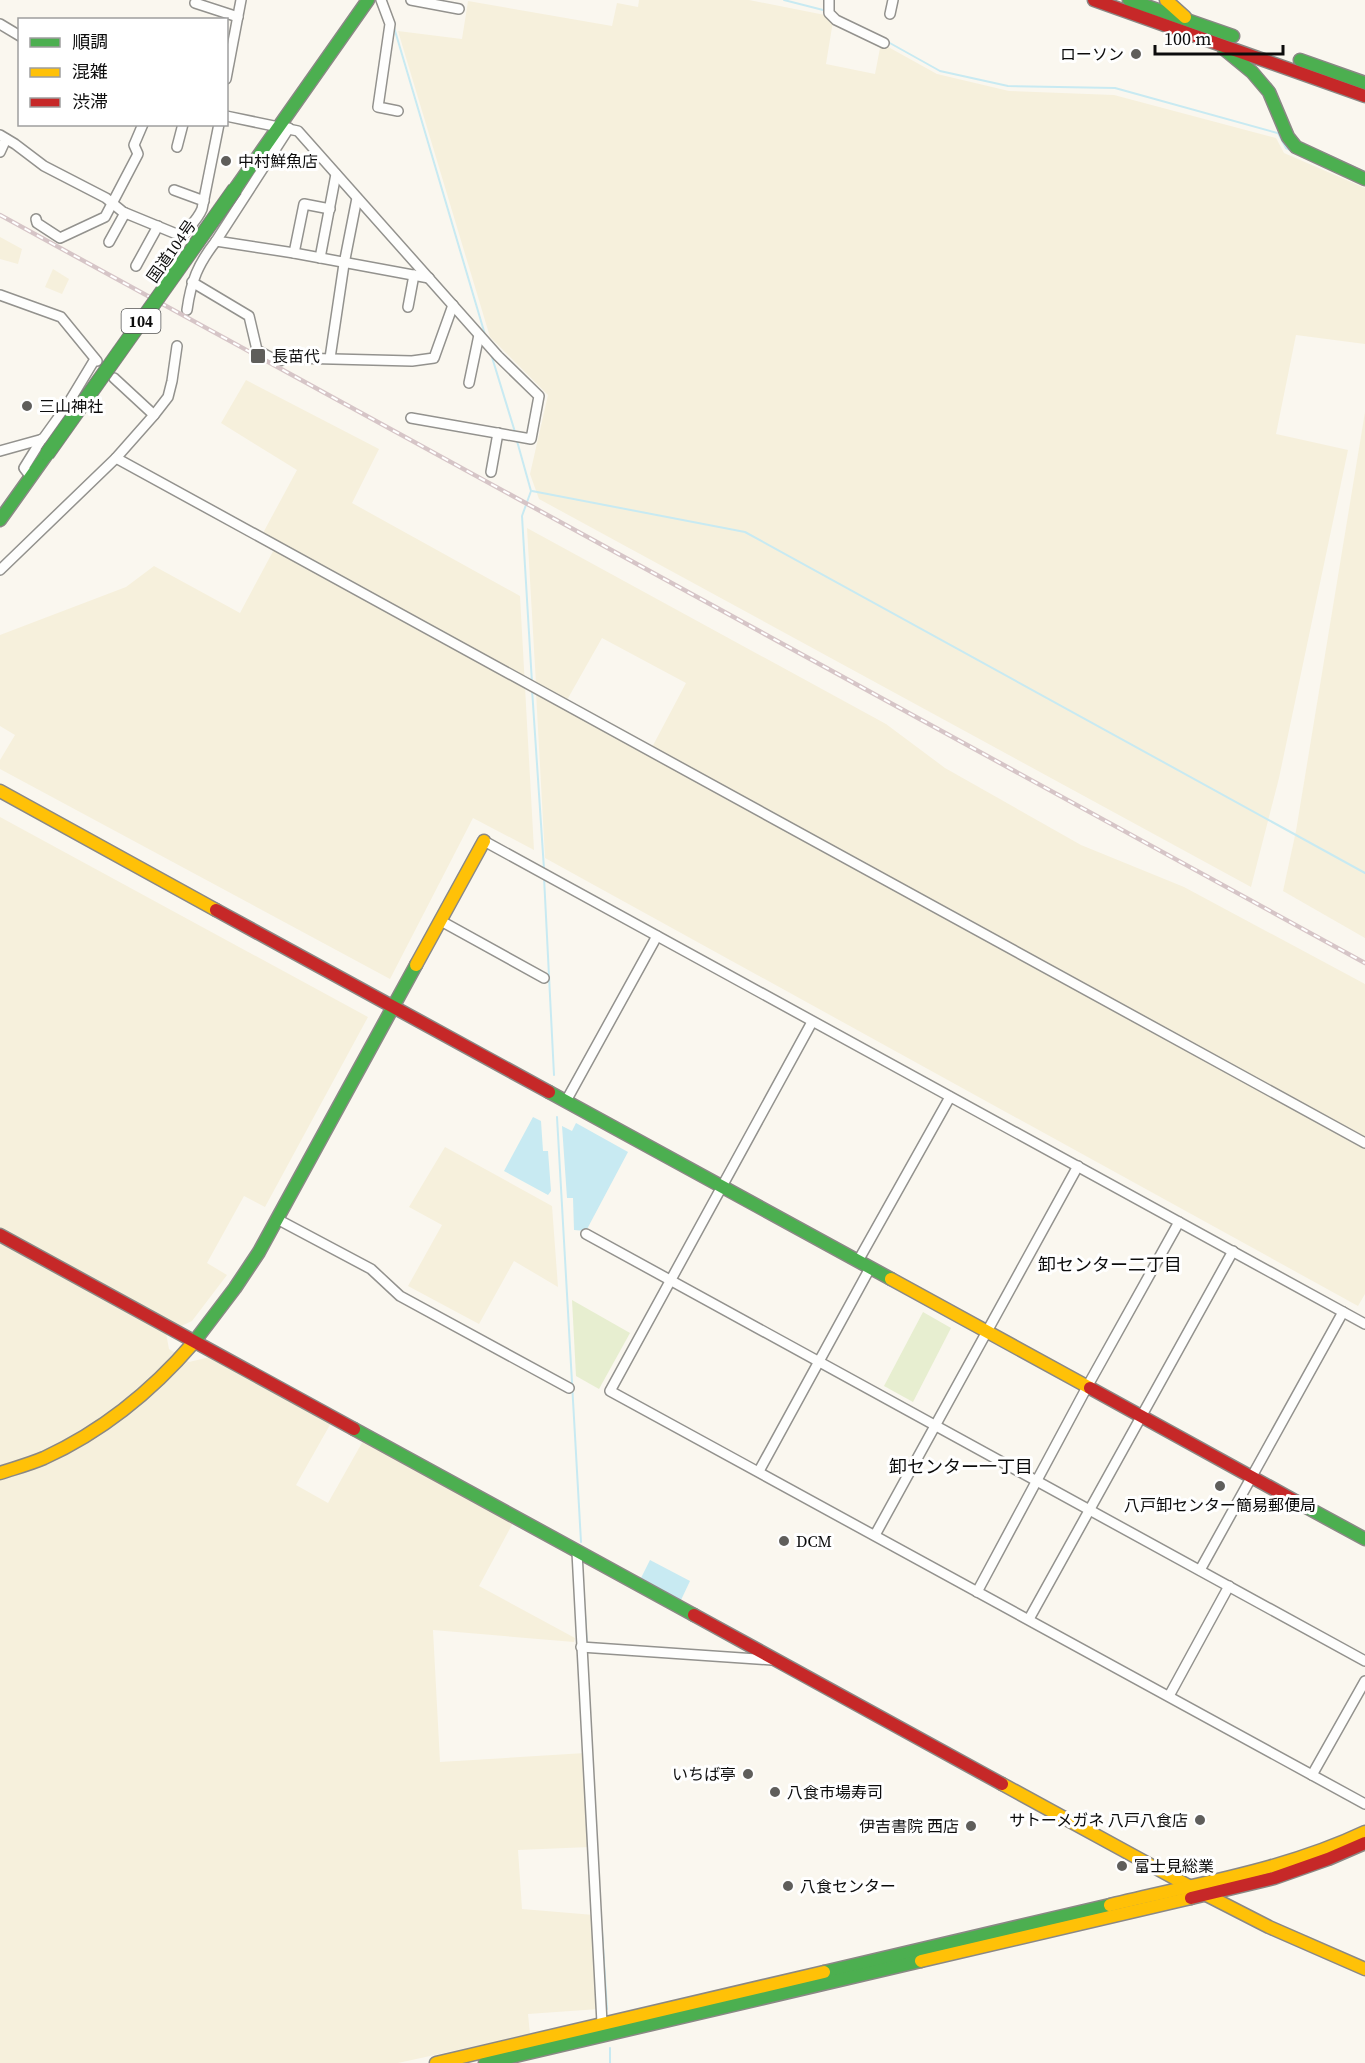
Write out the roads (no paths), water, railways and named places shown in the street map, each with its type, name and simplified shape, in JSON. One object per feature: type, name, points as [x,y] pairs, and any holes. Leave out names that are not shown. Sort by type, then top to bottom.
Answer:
[{"type":"main road","name":"国道104号","points":[[0,520],[235,189],[284,128],[368,0]]},
{"type":"main road","points":[[1094,0],[1365,96]]},
{"type":"main road","points":[[1129,0],[1365,83]]},
{"type":"main road","points":[[1166,0],[1265,85],[1274,101],[1286,136],[1296,147],[1365,179]]},
{"type":"main road","points":[[0,791],[1364,1537]]},
{"type":"main road","points":[[0,1473],[42,1460],[111,1421],[164,1376],[194,1342],[242,1280],[484,841]]},
{"type":"main road","points":[[0,1235],[1187,1885],[1269,1927],[1365,1969]]},
{"type":"main road","points":[[436,2063],[1261,1869],[1333,1846],[1365,1832]]},
{"type":"main road","points":[[484,2063],[1206,1895],[1274,1878],[1365,1843]]},
{"type":"street","points":[[228,69],[241,0]]},
{"type":"street","points":[[381,0],[390,24],[378,107],[398,111]]},
{"type":"street","points":[[411,0],[459,9]]},
{"type":"street","points":[[829,0],[829,13],[836,20],[884,43]]},
{"type":"street","points":[[890,14],[893,0]]},
{"type":"street","points":[[195,3],[238,17]]},
{"type":"street","points":[[0,24],[18,35]]},
{"type":"street","points":[[228,116],[298,131],[498,356],[539,396],[531,439],[411,418]]},
{"type":"street","points":[[36,219],[37,223],[60,238],[105,217],[138,154],[134,146],[142,126]]},
{"type":"street","points":[[177,147],[182,126]]},
{"type":"street","points":[[0,152],[3,137],[44,166],[106,198],[125,213],[183,235],[199,218],[219,126]]},
{"type":"street","points":[[187,310],[192,282],[200,262],[216,241],[284,128]]},
{"type":"street","points":[[320,258],[336,174]]},
{"type":"street","points":[[174,190],[204,201]]},
{"type":"street","points":[[330,358],[344,264],[357,198]]},
{"type":"street","points":[[294,253],[304,204],[330,209]]},
{"type":"street","points":[[109,242],[125,213]]},
{"type":"street","points":[[136,267],[158,226]]},
{"type":"street","points":[[216,241],[429,278]]},
{"type":"street","points":[[408,307],[414,275]]},
{"type":"street","points":[[192,282],[249,316],[257,350],[272,360],[330,358],[412,361],[434,358],[453,305]]},
{"type":"street","points":[[0,295],[61,317],[97,361],[26,463],[24,468],[31,477]]},
{"type":"street","points":[[469,383],[479,334]]},
{"type":"street","points":[[0,570],[116,458],[154,415],[168,397],[177,346]]},
{"type":"street","points":[[114,378],[154,415]]},
{"type":"street","points":[[491,472],[498,434]]},
{"type":"street","points":[[0,451],[43,439]]},
{"type":"street","points":[[116,458],[1365,1143]]},
{"type":"street","points":[[484,841],[1365,1324]]},
{"type":"street","points":[[441,921],[544,978]]},
{"type":"street","points":[[566,1101],[657,936]]},
{"type":"street","points":[[813,1022],[610,1391],[1365,1804]]},
{"type":"street","points":[[759,1471],[818,1361],[864,1264],[950,1096]]},
{"type":"street","points":[[875,1535],[1078,1166]]},
{"type":"street","points":[[277,1219],[371,1269],[400,1296],[569,1388]]},
{"type":"street","points":[[977,1592],[1179,1222]]},
{"type":"street","points":[[586,1234],[1365,1661]]},
{"type":"street","points":[[1029,1619],[1233,1251]]},
{"type":"street","points":[[1200,1570],[1343,1311]]},
{"type":"street","points":[[577,1551],[602,2023]]},
{"type":"street","points":[[1169,1696],[1229,1586]]},
{"type":"street","points":[[581,1647],[774,1660]]},
{"type":"street","points":[[1312,1775],[1365,1681]]},
{"type":"water","points":[[533,1117],[541,1121],[543,1151],[548,1151],[551,1191],[548,1195],[504,1171]]},
{"type":"water","points":[[576,1123],[628,1152],[586,1231],[574,1230],[573,1198],[567,1198],[562,1126],[572,1131]]},
{"type":"water","points":[[650,1560],[690,1581],[681,1600],[641,1578]]},
{"type":"waterway","points":[[386,0],[389,10]]},
{"type":"waterway","points":[[784,0],[827,11]]},
{"type":"waterway","points":[[393,24],[486,338]]},
{"type":"waterway","points":[[888,42],[940,71],[1008,86],[1115,88],[1281,134]]},
{"type":"waterway","points":[[1278,133],[1286,148],[1310,160]]},
{"type":"waterway","points":[[1321,152],[1365,172]]},
{"type":"waterway","points":[[491,354],[515,432]]},
{"type":"waterway","points":[[517,441],[531,491],[522,516],[532,683]]},
{"type":"waterway","points":[[532,491],[745,532],[1365,873]]},
{"type":"waterway","points":[[532,689],[544,869]]},
{"type":"waterway","points":[[544,877],[554,1075]]},
{"type":"waterway","points":[[557,1117],[581,1542]]},
{"type":"waterway","points":[[585,1614],[587,1644]]},
{"type":"waterway","points":[[602,1931],[607,2009]]},
{"type":"waterway","points":[[610,2048],[610,2063]]},
{"type":"railway","points":[[0,215],[1365,963]]},
{"type":"place","name":"ローソン","points":[[1136,54]]},
{"type":"place","name":"中村鮮魚店","points":[[226,161]]},
{"type":"place","name":"長苗代","points":[[258,356]]},
{"type":"place","name":"三山神社","points":[[27,406]]},
{"type":"place","name":"八戸卸センター簡易郵便局","points":[[1220,1486]]},
{"type":"place","name":"DCM","points":[[784,1541]]},
{"type":"place","name":"いちば亭","points":[[748,1774]]},
{"type":"place","name":"八食市場寿司","points":[[775,1792]]},
{"type":"place","name":"サトーメガネ 八戸八食店","points":[[1200,1820]]},
{"type":"place","name":"伊吉書院 西店","points":[[971,1826]]},
{"type":"place","name":"富士見総業","points":[[1122,1866]]},
{"type":"place","name":"八食センター","points":[[788,1886]]},
{"type":"district","name":"卸センター二丁目","points":[[1110,1264]]},
{"type":"district","name":"卸センター一丁目","points":[[961,1466]]}]
